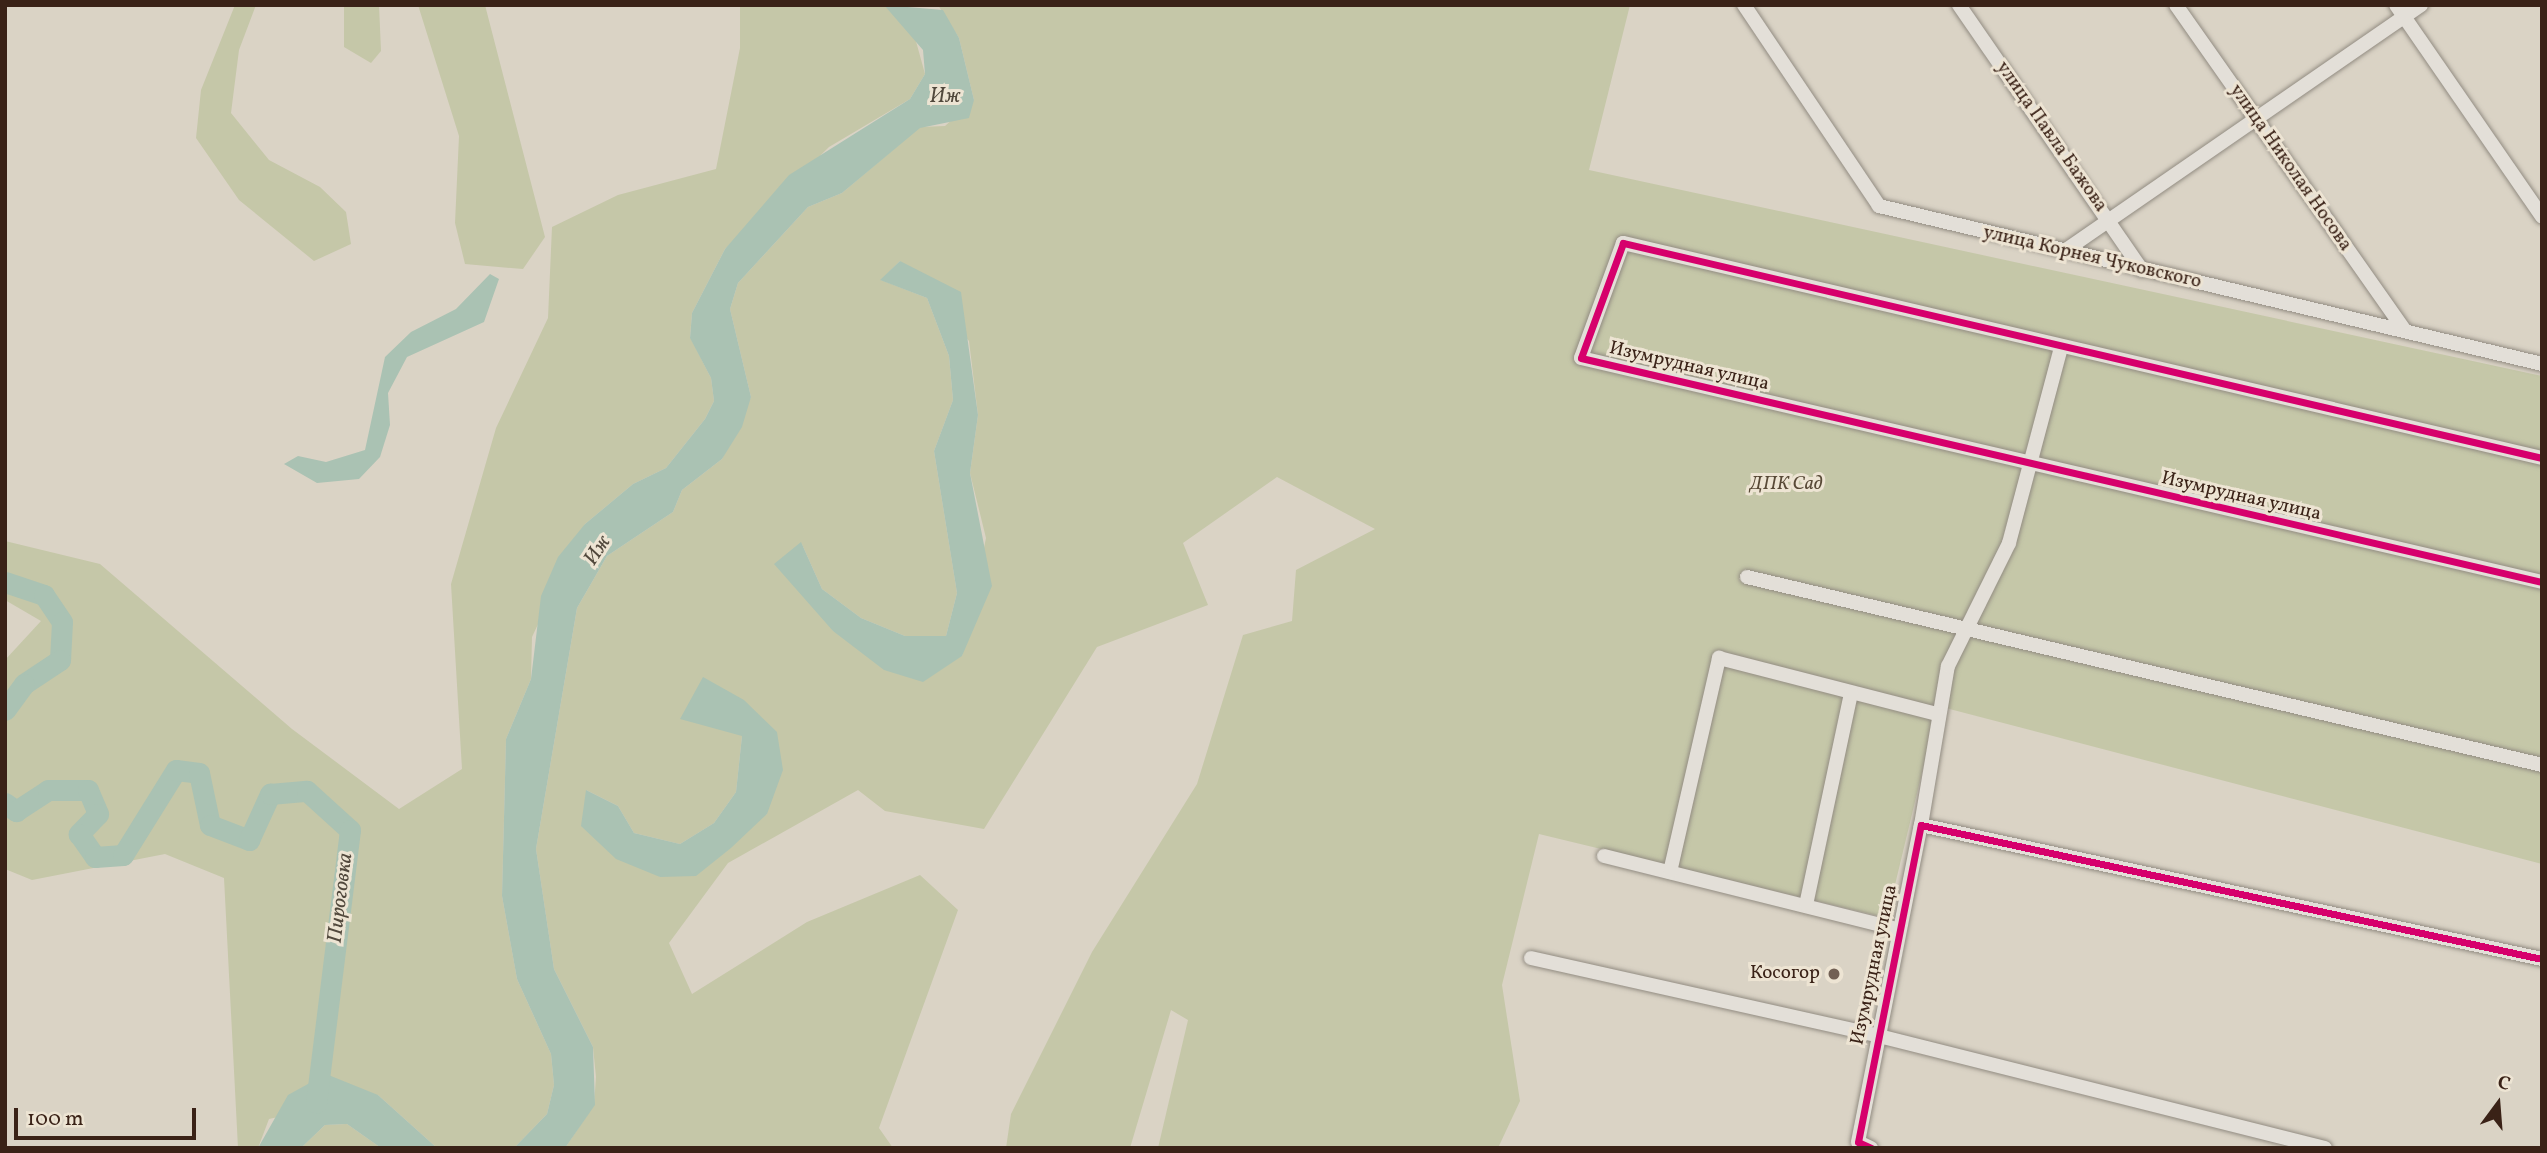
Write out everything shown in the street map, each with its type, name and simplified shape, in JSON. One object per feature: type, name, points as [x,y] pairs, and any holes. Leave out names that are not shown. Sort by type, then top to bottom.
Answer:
[{"type":"street","name":"улица Корнея Чуковского","points":[[1744,5],[1879,206],[2542,364]]},
{"type":"street","name":"улица Павла Бажова","points":[[1959,5],[2142,270]]},
{"type":"street","name":"улица Николая Носова","points":[[2176,5],[2405,331]]},
{"type":"street","points":[[2063,252],[2256,119],[2400,11],[2421,5]]},
{"type":"street","points":[[2400,11],[2542,217]]},
{"type":"street","name":"Изумрудная улица","points":[[2542,458],[1623,243],[1581,358],[2542,582]]},
{"type":"street","name":"Изумрудная улица","points":[[1871,1148],[1858,1143],[1875,1035],[1896,929],[1922,825],[1937,714],[1948,666],[2009,543],[2062,346]]},
{"type":"street","points":[[1747,577],[1966,632],[2542,765]]},
{"type":"street","points":[[1671,872],[1719,658],[1937,714]]},
{"type":"street","points":[[1806,905],[1851,693]]},
{"type":"street","points":[[1922,825],[2542,959]]},
{"type":"street","name":"Изумрудная улица","points":[[1604,856],[1896,929]]},
{"type":"street","name":"Изумрудная улица","points":[[1531,958],[1875,1035],[2325,1148]]},
{"type":"green space","points":[[235,5],[256,5],[239,50],[231,113],[269,160],[320,187],[346,212],[351,244],[314,261],[239,200],[196,138],[201,90]]},
{"type":"green space","points":[[344,5],[379,5],[381,51],[371,63],[344,47]]},
{"type":"green space","points":[[418,5],[485,5],[545,237],[523,269],[465,264],[455,223],[459,136]]},
{"type":"green space","points":[[740,5],[884,5],[914,34],[925,74],[910,99],[829,147],[725,249],[692,313],[690,337],[711,378],[714,401],[705,419],[666,468],[633,484],[585,524],[532,637],[531,679],[506,739],[502,896],[517,979],[551,1054],[554,1085],[547,1114],[514,1148],[437,1148],[378,1095],[269,1119],[258,1148],[238,1148],[224,878],[165,854],[32,880],[5,869],[5,660],[41,621],[5,600],[5,541],[100,564],[292,729],[399,809],[462,769],[451,584],[496,428],[548,318],[552,227],[618,195],[716,169],[740,48]]},
{"type":"green space","name":"ДПК Сад","points":[[938,5],[1630,5],[1589,170],[2542,376],[2542,864],[1938,706],[1887,918],[1539,834],[1502,985],[1520,1101],[1498,1148],[1158,1148],[1188,1020],[1171,1010],[1130,1148],[1006,1148],[1011,1114],[1092,952],[1197,784],[1243,635],[1292,621],[1296,570],[1375,529],[1277,477],[1183,543],[1208,605],[1097,647],[984,829],[885,811],[858,790],[728,863],[669,943],[692,994],[807,922],[920,875],[958,910],[879,1128],[893,1148],[565,1148],[594,1105],[596,1077],[593,1047],[554,969],[536,849],[577,608],[607,556],[673,512],[682,490],[722,459],[751,397],[730,309],[738,283],[808,207],[842,193],[920,127],[945,126],[974,100],[959,38]],"holes":[[[900,261],[969,341],[978,415],[970,473],[986,538],[962,656],[833,631],[801,542],[822,589],[861,618],[905,636],[946,636],[957,593],[934,451],[953,400],[949,356],[927,298],[881,280]],[[742,736],[767,814],[660,877],[586,790],[618,806],[634,833],[680,844],[714,823],[736,792]]]},
{"type":"green space","points":[[347,1124],[381,1148],[301,1148],[325,1125]]},
{"type":"water","name":"Иж","points":[[884,5],[943,10],[959,38],[974,100],[969,118],[920,128],[842,193],[808,207],[738,283],[730,309],[751,397],[742,427],[722,459],[682,490],[673,512],[607,556],[577,608],[536,849],[554,969],[593,1047],[595,1105],[565,1148],[514,1148],[547,1114],[554,1085],[551,1054],[517,979],[502,896],[506,739],[531,679],[541,596],[558,557],[585,524],[633,484],[666,468],[705,419],[714,401],[711,378],[690,338],[692,313],[725,249],[789,175],[910,99],[925,74],[923,50]]},
{"type":"water","points":[[900,261],[961,292],[978,415],[970,473],[992,586],[962,656],[923,682],[884,670],[833,631],[774,564],[801,542],[822,589],[861,618],[905,636],[946,636],[957,593],[934,451],[953,400],[949,356],[927,298],[880,280]]},
{"type":"water","points":[[490,274],[499,279],[484,322],[407,357],[388,393],[390,425],[380,457],[359,479],[317,483],[284,464],[298,456],[326,462],[365,450],[385,357],[411,332],[456,309]]},
{"type":"water","points":[[703,677],[744,700],[777,732],[783,770],[767,814],[731,848],[696,876],[660,877],[616,859],[581,826],[586,790],[618,806],[634,833],[680,844],[714,823],[736,792],[742,736],[680,719]]},
{"type":"water","points":[[326,1074],[378,1095],[437,1148],[381,1148],[347,1124],[325,1125],[301,1148],[258,1148],[288,1095]]},
{"type":"waterway","name":"Пироговка","points":[[5,582],[44,595],[62,622],[60,660],[24,684],[5,710]]},
{"type":"waterway","name":"Пироговка","points":[[5,803],[16,811],[48,790],[88,790],[98,814],[79,834],[95,857],[123,855],[176,770],[199,773],[210,825],[249,840],[270,794],[307,791],[350,830],[316,1103]]},
{"type":"cycle path","points":[[2542,458],[1623,243],[1581,358],[2542,582]]},
{"type":"cycle path","points":[[1871,1148],[1858,1142],[1921,825],[2542,959]]},
{"type":"place","name":"Косогор","points":[[1834,974]]}]
